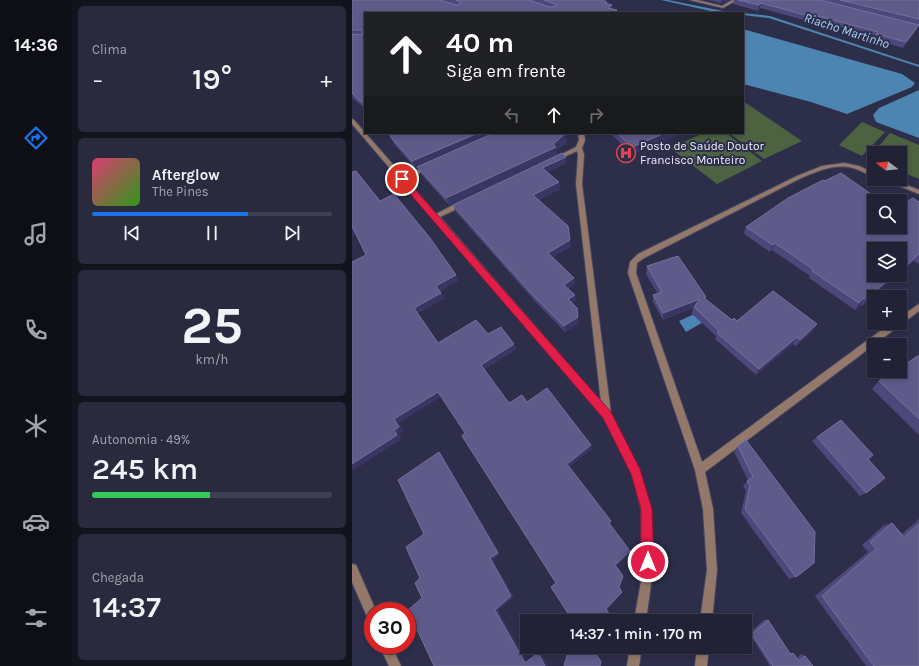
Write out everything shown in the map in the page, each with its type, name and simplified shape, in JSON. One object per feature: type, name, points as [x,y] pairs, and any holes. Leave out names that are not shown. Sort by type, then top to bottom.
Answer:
[{"type":"street","points":[[692,0],[723,7],[735,0]]},
{"type":"street","points":[[354,126],[364,124]]},
{"type":"street","points":[[354,126],[402,179],[607,415],[636,473],[646,509],[647,576],[641,614]]},
{"type":"street","points":[[581,134],[582,140],[579,148],[581,155],[579,184],[607,415]]},
{"type":"street","points":[[550,162],[579,148]]},
{"type":"street","points":[[402,179],[437,164]]},
{"type":"street","points":[[707,614],[712,570],[708,509],[700,470],[632,273],[634,262],[641,256],[672,240],[799,177],[822,168],[834,165],[851,166],[867,172]]},
{"type":"street","points":[[903,186],[919,192]]},
{"type":"street","points":[[435,217],[471,200]]},
{"type":"street","points":[[907,316],[919,307]]},
{"type":"street","points":[[700,470],[888,330]]},
{"type":"street","points":[[352,569],[366,602]]},
{"type":"street","points":[[389,654],[395,666]]},
{"type":"street","points":[[633,666],[635,654]]},
{"type":"street","points":[[701,666],[702,654]]},
{"type":"green space","points":[[744,102],[802,141],[764,159],[730,134],[744,134]]},
{"type":"green space","points":[[862,122],[885,132],[872,146],[867,146],[867,151],[862,156],[839,145]]},
{"type":"green space","points":[[890,133],[919,145],[919,179],[907,174],[907,146],[879,146]]},
{"type":"green space","points":[[702,134],[727,134],[762,161],[717,184],[670,148]]},
{"type":"water","points":[[744,29],[902,74],[915,83],[912,87],[847,114],[811,102],[744,84]]},
{"type":"water","points":[[919,90],[919,138],[876,122],[873,115],[879,108]]},
{"type":"water","points":[[699,312],[705,321],[686,332],[679,321]]},
{"type":"building","points":[[352,0],[440,0],[456,5],[461,4],[456,0],[529,0],[550,7],[558,6],[544,0],[603,0],[607,2],[605,3],[612,5],[608,8],[617,10],[614,12],[364,12],[364,103],[360,101],[352,93],[352,34],[361,35],[363,32],[362,30],[352,30]]},
{"type":"building","points":[[738,0],[820,0],[919,25],[906,42],[876,34],[878,32],[807,13],[805,15],[761,3],[759,5]]},
{"type":"building","points":[[840,0],[919,0],[919,19]]},
{"type":"building","points":[[389,134],[476,134],[412,161]]},
{"type":"building","points":[[492,134],[565,134],[553,144],[556,147],[446,198],[417,167]]},
{"type":"building","points":[[618,134],[663,134],[632,147]]},
{"type":"building","points":[[562,153],[566,157],[542,168],[559,182],[533,195],[568,226],[570,240],[548,253],[574,278],[564,285],[575,295],[568,299],[577,308],[578,317],[564,326],[532,294],[453,205]]},
{"type":"building","points":[[356,171],[380,201],[394,194],[430,238],[456,275],[436,286],[441,293],[414,308],[438,343],[476,320],[488,334],[501,327],[514,344],[481,365],[509,403],[522,395],[527,402],[547,388],[591,445],[567,464],[611,521],[609,523],[630,551],[615,565],[623,576],[619,587],[622,592],[606,609],[609,614],[568,614],[551,587],[556,583],[462,436],[465,433],[438,392],[394,419],[399,427],[394,430],[397,435],[352,464],[352,262],[366,255],[352,228],[352,172]]},
{"type":"building","points":[[841,173],[871,194],[867,194],[867,234],[907,234],[907,202],[913,198],[919,202],[919,254],[907,265],[907,242],[867,242],[867,282],[885,282],[877,290],[867,290],[867,299],[865,297],[859,303],[812,271],[814,270],[775,243],[773,245],[746,227],[788,198],[823,180],[825,181]]},
{"type":"building","points":[[678,256],[706,297],[704,298],[732,320],[734,318],[737,321],[773,291],[817,324],[800,340],[797,337],[759,369],[717,333],[719,331],[694,307],[700,299],[663,313],[653,295],[662,292],[647,266]]},
{"type":"building","points":[[919,355],[919,419],[879,381],[884,378],[907,378],[907,363]]},
{"type":"building","points":[[841,420],[873,455],[868,459],[885,478],[866,493],[817,437]]},
{"type":"building","points":[[746,440],[815,532],[814,563],[796,577],[745,509],[750,485],[747,481],[753,477],[738,446]]},
{"type":"building","points":[[439,452],[498,553],[490,558],[511,596],[495,610],[525,663],[539,654],[545,666],[434,666],[416,627],[416,603],[422,598],[415,583],[420,578],[406,547],[424,534],[398,480]]},
{"type":"building","points":[[892,523],[904,537],[919,524],[919,666],[874,666],[822,596],[876,549],[870,542]]},
{"type":"building","points":[[768,620],[791,655],[793,653],[799,661],[805,656],[813,666],[773,666],[752,634]]},
{"type":"building","points":[[568,654],[596,654],[601,662],[600,666],[564,666]]},
{"type":"waterway","name":"Riacho Martinho","points":[[663,0],[723,12]]},
{"type":"waterway","name":"Riacho Martinho","points":[[744,14],[769,17],[919,66]]},
{"type":"place","name":"Posto de Saúde Doutor Francisco Monteiro","points":[[626,153]]},
{"type":"route","points":[[402,179],[607,415],[636,473],[646,509],[648,562]]}]
